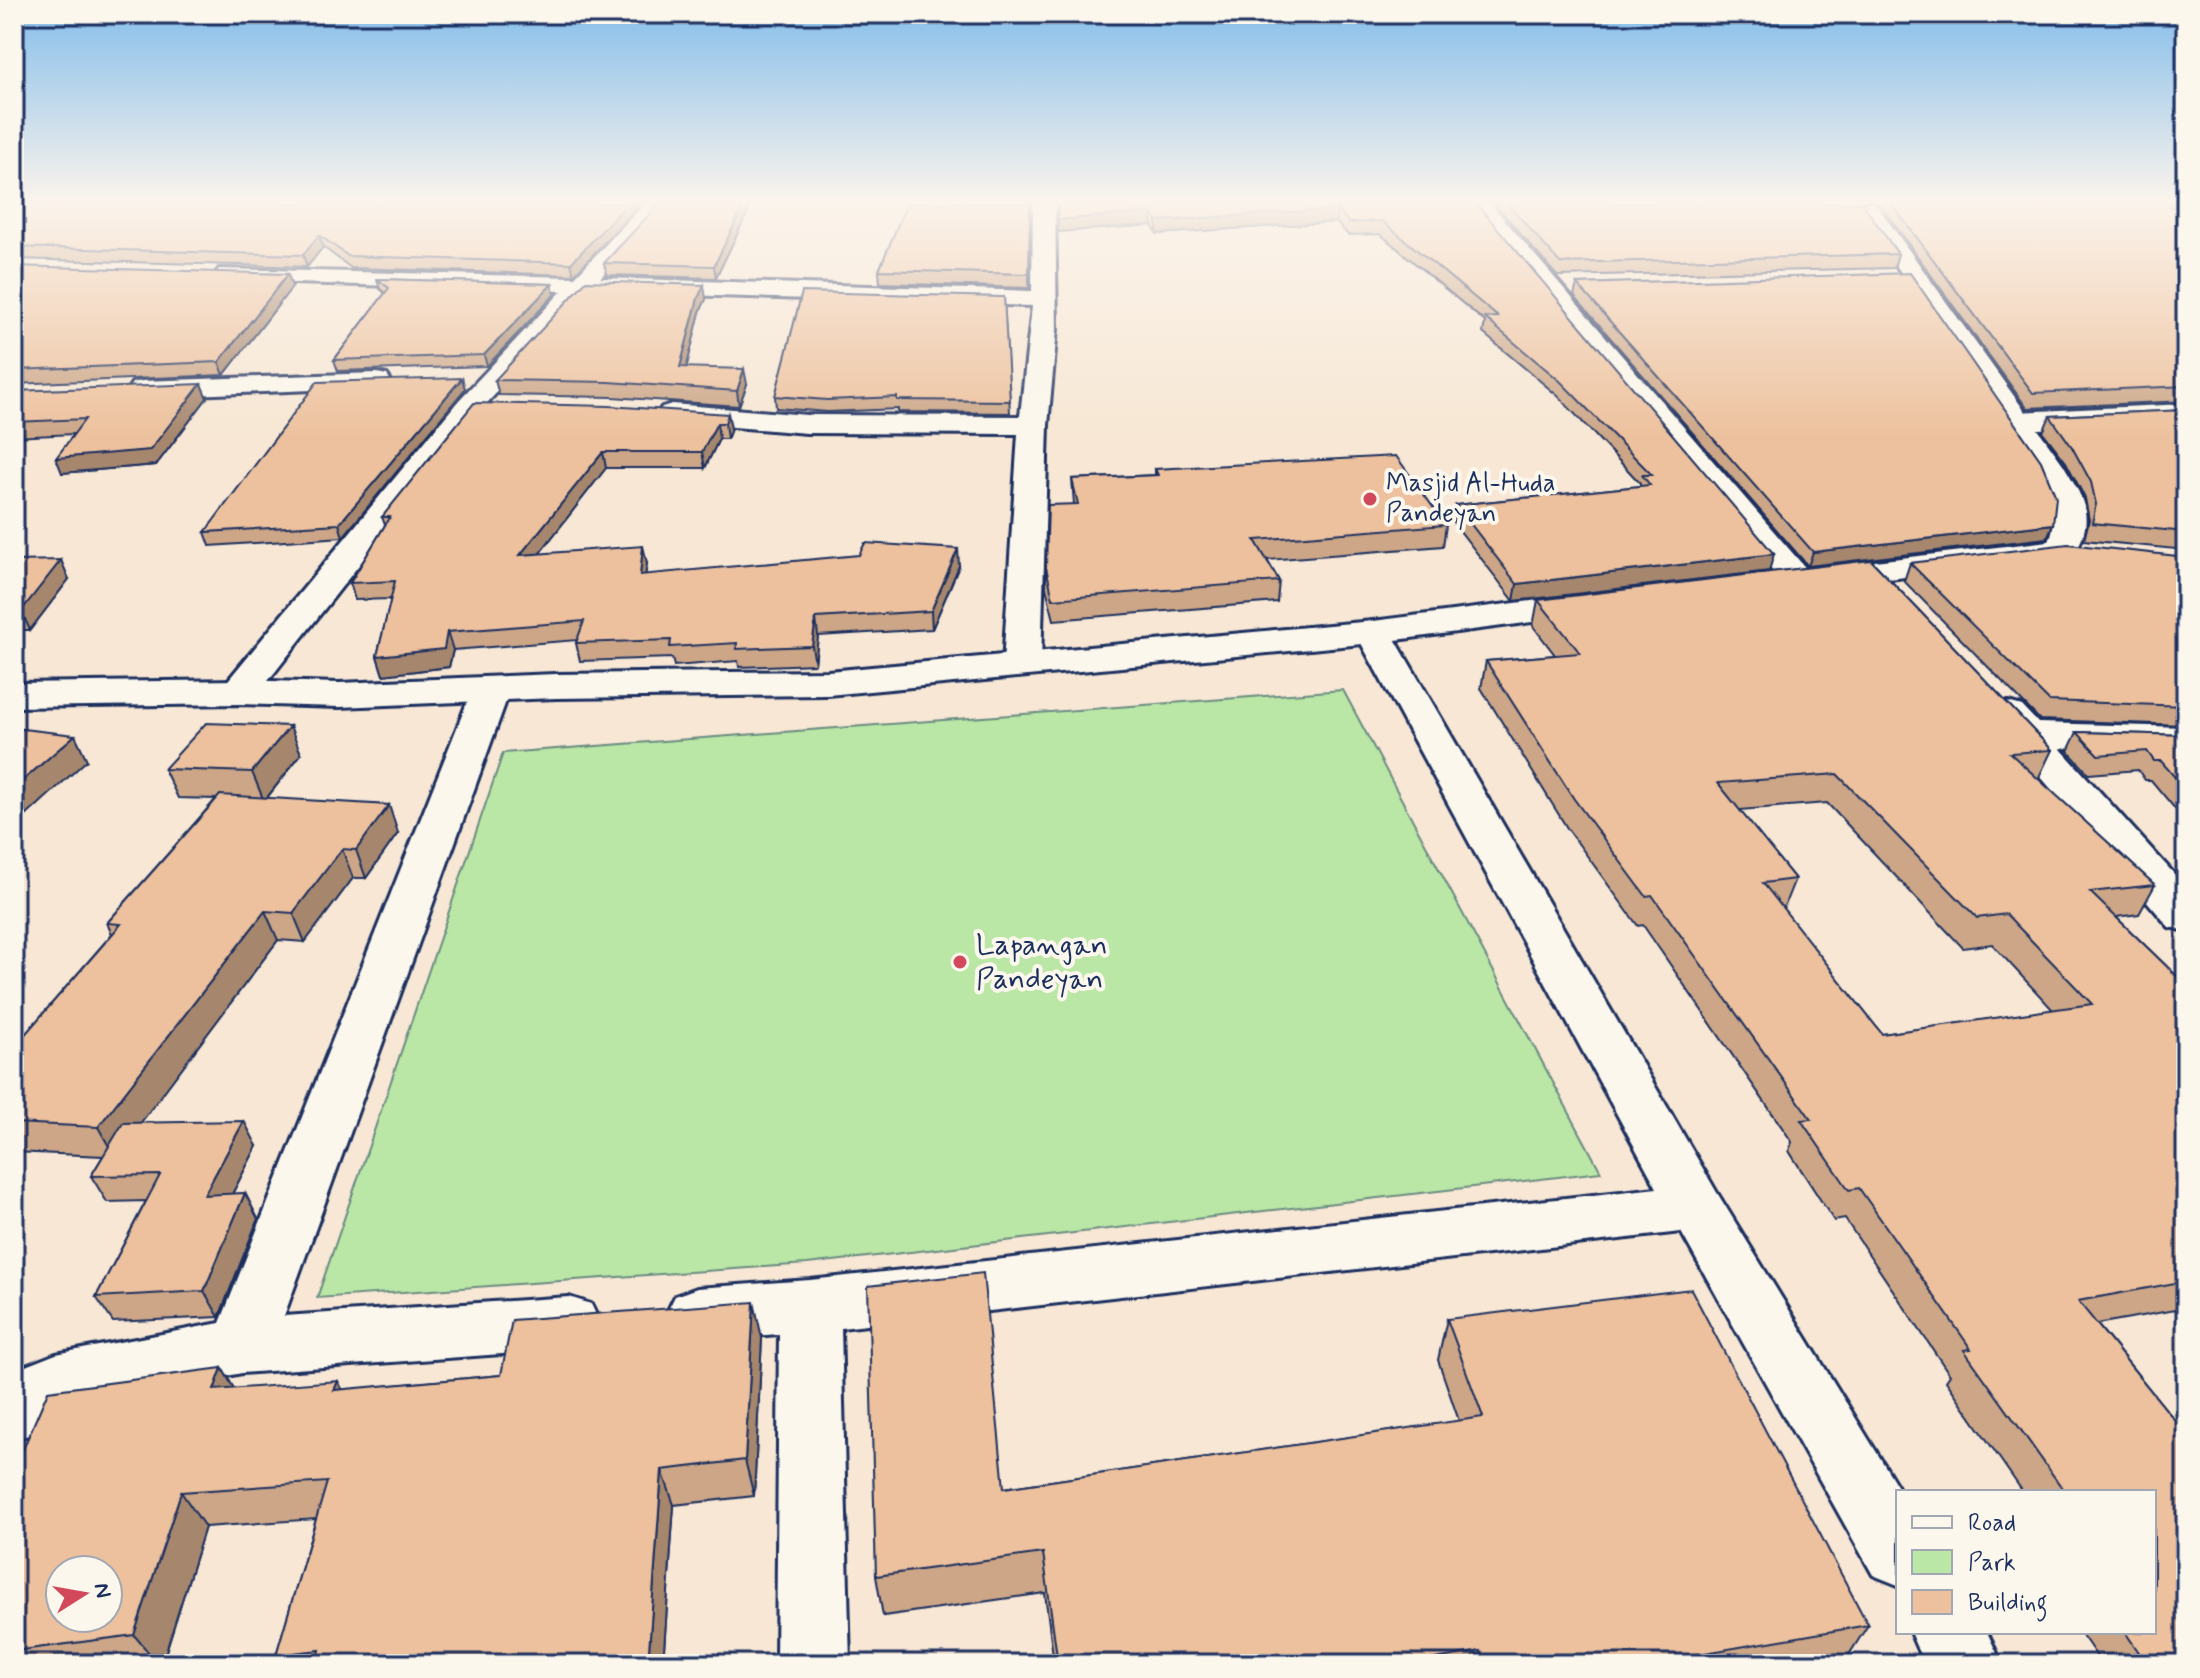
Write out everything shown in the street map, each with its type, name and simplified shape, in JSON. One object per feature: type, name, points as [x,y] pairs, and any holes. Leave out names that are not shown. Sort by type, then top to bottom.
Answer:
[{"type":"street","points":[[519,281],[1045,299]]},
{"type":"street","points":[[1022,664],[1033,425],[1045,281]]},
{"type":"street","points":[[1543,281],[1782,581],[2077,552],[2068,540],[2073,521],[2067,502],[2048,464],[1903,281]]},
{"type":"street","points":[[239,692],[467,392],[495,377],[583,283]]},
{"type":"street","points":[[1547,286],[1579,285]]},
{"type":"street","points":[[119,390],[404,380]]},
{"type":"street","points":[[467,392],[501,406]]},
{"type":"street","points":[[642,410],[714,418],[843,424],[1033,425]]},
{"type":"street","points":[[2016,421],[2186,413]]},
{"type":"street","points":[[1872,572],[1903,605]]},
{"type":"street","points":[[14,695],[239,692],[339,695],[828,683],[1373,632],[1624,601]]},
{"type":"street","points":[[1373,632],[1696,1207],[1896,1548]]},
{"type":"street","points":[[242,1346],[491,690]]},
{"type":"street","points":[[1986,692],[2028,735],[2186,916]]},
{"type":"street","points":[[2028,735],[2186,739]]},
{"type":"street","points":[[14,1411],[41,1389],[56,1382],[242,1346],[810,1306],[1696,1207]]},
{"type":"street","points":[[810,1306],[813,1664]]},
{"type":"street","points":[[1947,1634],[1965,1664]]},
{"type":"green space","name":"Lapangan Pandeyan","points":[[1343,690],[1601,1172],[807,1264],[317,1298],[503,753]]},
{"type":"building","points":[[14,281],[282,281],[219,362],[14,370]]},
{"type":"building","points":[[380,281],[552,284],[484,355],[334,360],[389,288]]},
{"type":"building","points":[[586,281],[704,285],[680,367],[744,369],[737,391],[609,382],[495,380]]},
{"type":"building","points":[[1455,281],[1542,281],[1774,554],[1517,584],[1456,505],[1650,485],[1642,475],[1652,475],[1560,381],[1485,318],[1498,317]]},
{"type":"building","points":[[1916,281],[2041,461],[2056,497],[2053,524],[1813,552],[1577,284]]},
{"type":"building","points":[[1950,281],[2186,281],[2186,386],[2033,393]]},
{"type":"building","points":[[802,292],[1004,297],[1010,401],[897,400],[897,397],[827,400],[775,396]]},
{"type":"building","points":[[462,378],[339,524],[205,532],[317,382]]},
{"type":"building","points":[[201,384],[150,450],[56,458],[85,419],[14,422],[14,391]]},
{"type":"building","points":[[474,403],[609,406],[728,414],[725,423],[717,423],[702,452],[603,452],[520,555],[643,546],[640,575],[859,555],[865,543],[958,549],[931,611],[816,618],[812,646],[736,649],[737,643],[670,647],[671,640],[576,643],[584,621],[447,632],[444,649],[377,656],[395,581],[350,583],[390,517],[382,517]]},
{"type":"building","points":[[2186,410],[2186,532],[2092,523],[2096,504],[2091,482],[2050,416]]},
{"type":"building","points":[[1396,456],[1446,525],[1255,540],[1279,581],[1053,599],[1046,567],[1048,505],[1078,504],[1072,479],[1158,475],[1155,469]]},
{"type":"building","points":[[2068,544],[2186,557],[2186,706],[2049,701],[1910,563]]},
{"type":"building","points":[[61,560],[21,611],[14,611],[14,561]]},
{"type":"building","points":[[1871,560],[2052,750],[2010,753],[2155,885],[2090,892],[2186,985],[2186,1281],[2078,1301],[2186,1434],[2186,1664],[2147,1664],[2126,1634],[2156,1634],[2156,1490],[2064,1490],[1964,1350],[1971,1349],[1859,1188],[1849,1190],[1801,1120],[1811,1119],[1652,895],[1646,896],[1574,799],[1486,661],[1580,653],[1538,600]],"holes":[[[1837,774],[1977,918],[2006,914],[2092,1004],[1882,1034],[1763,883],[1795,879],[1718,783]]]},
{"type":"building","points":[[206,723],[290,726],[252,772],[164,769]]},
{"type":"building","points":[[14,728],[75,735],[14,788]]},
{"type":"building","points":[[2077,732],[2186,735],[2186,790],[2161,761],[2154,761],[2147,751],[2098,755]]},
{"type":"building","points":[[220,795],[389,805],[356,850],[342,849],[293,913],[265,911],[98,1127],[14,1123],[14,1047],[121,924],[107,923]]},
{"type":"building","points":[[244,1121],[204,1195],[245,1193],[204,1291],[96,1297],[160,1175],[91,1176],[123,1123]]},
{"type":"building","points":[[983,1273],[1004,1488],[1483,1417],[1447,1319],[1691,1289],[1868,1625],[1682,1657],[1685,1664],[1486,1664],[1481,1651],[1406,1664],[1058,1664],[1043,1553],[876,1576],[868,1286]]},
{"type":"building","points":[[754,1302],[745,1460],[662,1470],[648,1664],[317,1664],[320,1650],[276,1655],[327,1482],[181,1492],[134,1635],[14,1651],[14,1470],[48,1391],[222,1368],[214,1390],[338,1381],[334,1390],[501,1375],[512,1320]]},
{"type":"place","name":"Masjid Al-Huda Pandeyan","points":[[1370,499]]},
{"type":"place","name":"Lapangan Pandeyan","points":[[960,962]]}]
